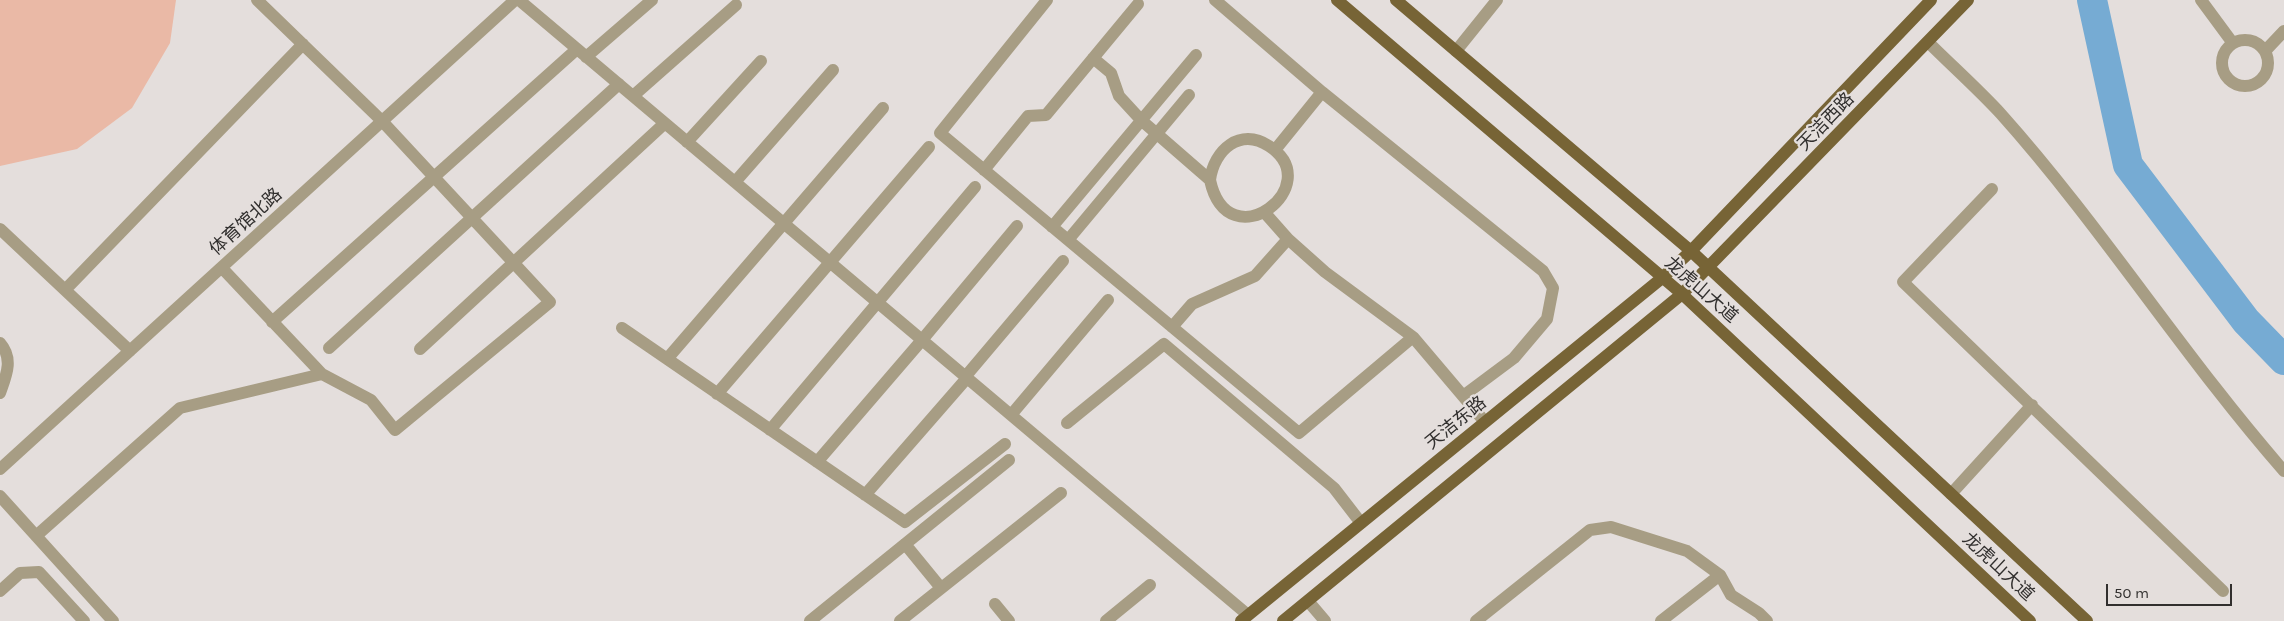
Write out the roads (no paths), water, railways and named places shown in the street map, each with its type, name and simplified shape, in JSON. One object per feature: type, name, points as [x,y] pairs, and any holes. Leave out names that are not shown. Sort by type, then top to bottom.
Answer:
[{"type":"main road","name":"龙虎山大道","points":[[1337,0],[1682,294],[2030,621]]},
{"type":"main road","name":"龙虎山大道","points":[[1396,0],[1691,251],[2087,621]]},
{"type":"main road","name":"天洁西路","points":[[1691,251],[1931,0]]},
{"type":"main road","name":"天洁西路","points":[[1709,268],[1968,1]]},
{"type":"main road","name":"天洁东路","points":[[1245,618],[1662,278],[1691,251]]},
{"type":"main road","points":[[1283,621],[1682,294],[1709,268]]},
{"type":"street","points":[[222,268],[322,374],[371,400],[395,430],[550,302],[382,121],[257,0]]},
{"type":"street","name":"体育馆北路","points":[[0,469],[515,0]]},
{"type":"street","points":[[519,0],[1011,415],[1245,618]]},
{"type":"street","points":[[272,322],[434,177],[582,53],[652,0]]},
{"type":"street","points":[[1047,0],[940,133],[1299,433],[1413,337]]},
{"type":"street","points":[[1215,0],[1322,92],[1543,271],[1552,288],[1547,319],[1514,358],[1463,396]]},
{"type":"street","points":[[1456,51],[1497,0]]},
{"type":"street","points":[[2202,0],[2232,42]]},
{"type":"street","points":[[984,170],[1028,116],[1046,115],[1138,4]]},
{"type":"street","points":[[633,96],[736,5]]},
{"type":"street","points":[[2266,50],[2284,31]]},
{"type":"street","points":[[2245,40],[2257,42],[2266,50],[2269,66],[2261,81],[2249,86],[2236,85],[2226,76],[2221,65],[2224,52],[2232,42],[2245,40]]},
{"type":"street","points":[[1928,42],[2012,128],[2085,215],[2248,430],[2284,471]]},
{"type":"street","points":[[65,290],[303,44]]},
{"type":"street","points":[[1052,227],[1196,55]]},
{"type":"street","points":[[1094,58],[1111,73],[1119,96],[1141,120],[1210,180]]},
{"type":"street","points":[[687,142],[761,61]]},
{"type":"street","points":[[735,182],[833,70]]},
{"type":"street","points":[[329,348],[619,84]]},
{"type":"street","points":[[1275,150],[1322,92]]},
{"type":"street","points":[[1068,240],[1189,95]]},
{"type":"street","points":[[667,359],[883,108]]},
{"type":"street","points":[[420,349],[665,124]]},
{"type":"street","points":[[1238,141],[1258,141],[1275,150],[1282,160],[1286,171],[1287,184],[1279,201],[1265,213],[1253,217],[1229,212],[1220,204],[1213,193],[1210,180],[1211,167],[1217,155],[1226,146],[1238,141]]},
{"type":"street","points":[[718,394],[929,147]]},
{"type":"street","points":[[770,430],[879,304],[975,187]]},
{"type":"street","points":[[1992,189],[1903,282],[2224,591]]},
{"type":"street","points":[[1265,213],[1288,239],[1325,272],[1413,337],[1485,422]]},
{"type":"street","points":[[817,462],[1017,226]]},
{"type":"street","points":[[2,236],[65,290],[130,351]]},
{"type":"street","points":[[1172,327],[1192,304],[1255,276],[1288,239]]},
{"type":"street","points":[[866,495],[1063,261]]},
{"type":"street","points":[[1011,415],[1108,300]]},
{"type":"street","points":[[622,328],[905,522],[1005,444]]},
{"type":"street","points":[[0,343],[4,348],[10,367],[0,393]]},
{"type":"street","points":[[1067,423],[1164,344],[1334,488],[1361,523]]},
{"type":"street","points":[[36,536],[180,408],[322,374]]},
{"type":"street","points":[[1951,494],[2032,405]]},
{"type":"street","points":[[810,621],[1009,460]]},
{"type":"street","points":[[900,621],[1061,493]]},
{"type":"street","points":[[0,496],[113,621]]},
{"type":"street","points":[[1476,621],[1590,530],[1611,527],[1687,551],[1720,575],[1731,595],[1759,613],[1767,621]]},
{"type":"street","points":[[904,544],[941,588]]},
{"type":"street","points":[[0,591],[20,573],[39,572],[76,618]]},
{"type":"street","points":[[1661,621],[1720,575]]},
{"type":"street","points":[[1106,621],[1150,585]]},
{"type":"street","points":[[1308,601],[1325,621]]},
{"type":"street","points":[[995,604],[1009,621]]},
{"type":"waterway","points":[[2092,0],[2128,165],[2246,321],[2284,360]]}]
